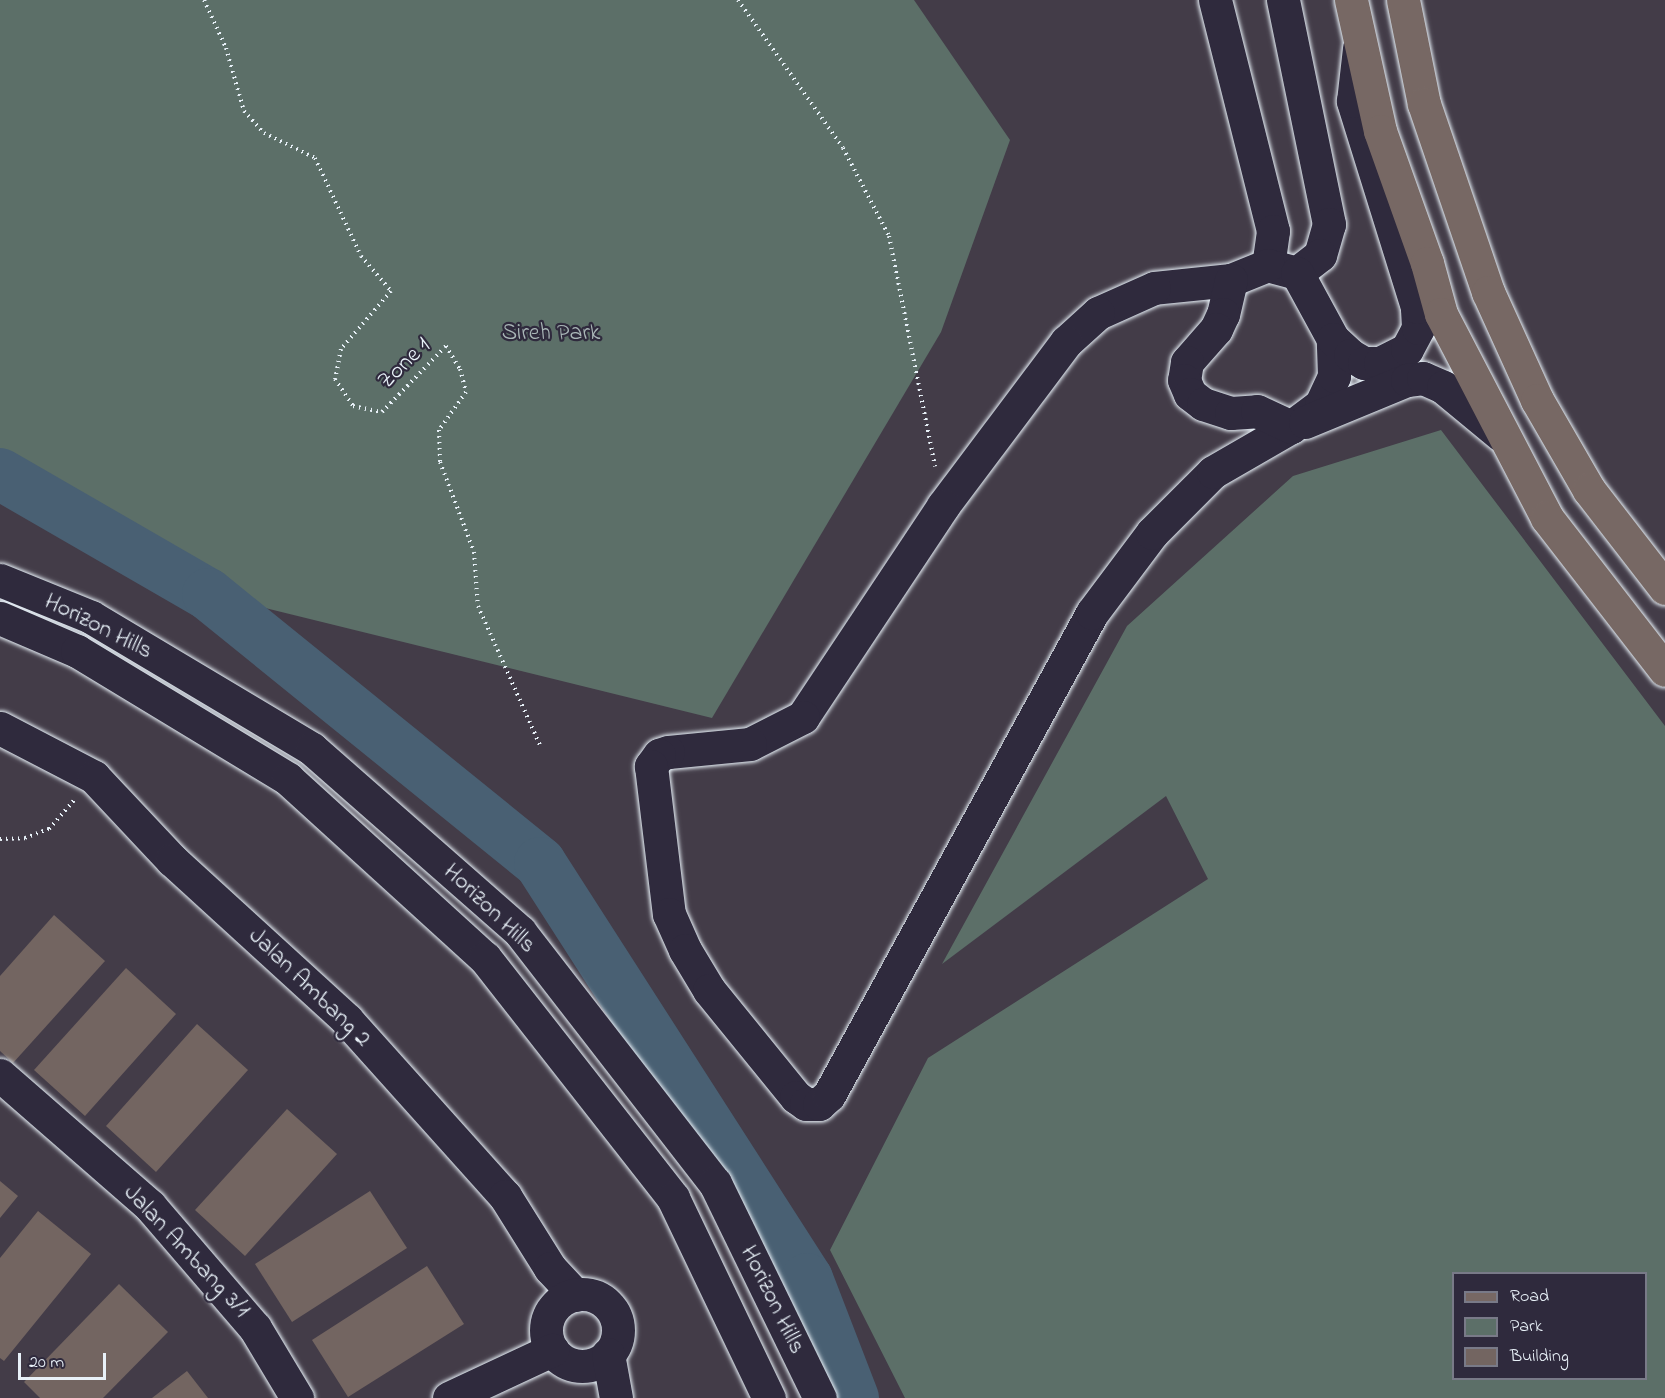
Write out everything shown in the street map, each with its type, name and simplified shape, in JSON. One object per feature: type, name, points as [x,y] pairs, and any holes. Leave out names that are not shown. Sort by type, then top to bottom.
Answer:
[{"type":"main road","points":[[1351,0],[1380,130],[1427,263],[1440,314],[1501,435],[1547,518],[1665,670]]},
{"type":"main road","points":[[1403,0],[1424,105],[1488,292],[1537,400],[1589,490],[1665,588]]},
{"type":"street","points":[[1215,0],[1282,269],[1333,339],[1364,363],[1380,363],[1407,349],[1418,328],[1417,307],[1353,101],[1360,41]]},
{"type":"street","points":[[1283,0],[1329,224],[1320,255],[1282,269],[1231,280],[1154,288],[1124,298],[1098,313],[1066,342],[943,506],[803,717],[750,744],[668,752],[659,755],[651,766],[669,914],[685,950],[709,990],[795,1097],[806,1104],[819,1104],[829,1095],[1092,613],[1152,533],[1213,472],[1291,427],[1321,404],[1334,376],[1333,339]]},
{"type":"street","points":[[1231,280],[1223,314],[1216,329],[1187,362],[1184,380],[1190,394],[1203,404],[1231,413],[1257,411],[1291,427],[1407,380],[1423,378],[1443,387],[1501,435]]},
{"type":"street","name":"Horizon Hills","points":[[0,580],[91,617],[312,749],[520,932],[715,1182],[820,1398]]},
{"type":"street","name":"Horizon Hills","points":[[0,618],[77,651],[288,779],[484,958],[673,1198],[769,1398]]},
{"type":"street","name":"Jalan Ambang 2","points":[[0,728],[94,777],[172,860],[347,1020],[505,1196],[550,1268],[575,1295]]},
{"type":"street","name":"Jalan Ambang 3/1","points":[[0,1075],[150,1206],[255,1328],[297,1398]]},
{"type":"street","points":[[575,1295],[597,1298],[613,1313],[617,1335],[608,1354],[590,1365],[579,1366],[568,1363],[552,1350],[546,1328],[548,1317],[564,1299],[575,1295]]},
{"type":"street","points":[[449,1398],[552,1350]]},
{"type":"street","points":[[608,1354],[616,1398]]},
{"type":"path","name":"Zone 1","points":[[204,0],[226,48],[243,111],[264,133],[315,158],[362,256],[392,291],[341,349],[335,379],[353,406],[382,412],[446,346],[460,369],[466,393],[439,430],[440,462],[474,552],[478,606],[540,744]]},
{"type":"path","points":[[738,0],[843,148],[889,236],[943,506]]},
{"type":"path","points":[[0,839],[25,838],[49,829],[94,777]]},
{"type":"green space","name":"Sireh Park","points":[[0,0],[914,0],[1010,140],[941,332],[712,718],[208,594],[0,474]]},
{"type":"green space","points":[[1441,430],[1665,726],[1665,1398],[905,1398],[830,1250],[928,1058],[1208,879],[1166,796],[942,964],[1127,626],[1293,476]]},
{"type":"building","points":[[54,915],[105,961],[13,1063],[0,1051],[0,976]]},
{"type":"building","points":[[126,968],[176,1014],[85,1116],[34,1070]]},
{"type":"building","points":[[197,1024],[248,1070],[156,1172],[106,1126]]},
{"type":"building","points":[[287,1109],[337,1154],[245,1256],[195,1210]]},
{"type":"building","points":[[0,1181],[18,1196],[0,1218]]},
{"type":"building","points":[[370,1191],[407,1248],[292,1322],[255,1264]]},
{"type":"building","points":[[38,1211],[91,1254],[4,1361],[0,1358],[0,1258]]},
{"type":"building","points":[[427,1266],[464,1324],[348,1397],[312,1340]]},
{"type":"building","points":[[119,1284],[168,1332],[103,1398],[40,1398],[24,1382]]},
{"type":"building","points":[[187,1371],[208,1398],[152,1398]]},
{"type":"waterway","points":[[0,474],[208,594],[540,863],[807,1279],[853,1398]]}]
